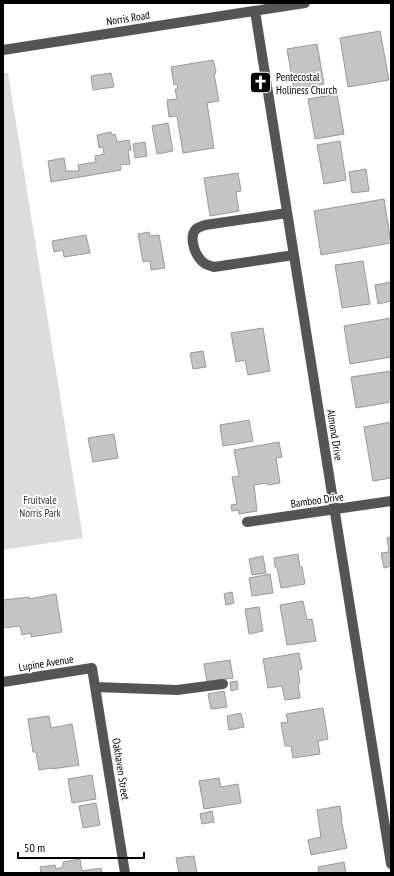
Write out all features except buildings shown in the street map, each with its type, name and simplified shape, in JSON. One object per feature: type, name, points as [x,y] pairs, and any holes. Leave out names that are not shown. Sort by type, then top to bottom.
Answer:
[{"type":"street","name":"Norris Road","points":[[3,50],[305,3]]},
{"type":"street","name":"Almond Drive","points":[[255,11],[391,864]]},
{"type":"street","points":[[287,213],[205,225],[197,228],[193,234],[193,241],[200,259],[207,265],[214,267],[294,255]]},
{"type":"street","name":"Bamboo Drive","points":[[247,522],[391,501]]},
{"type":"street","name":"Lupine Avenue","points":[[3,682],[92,668]]},
{"type":"street","name":"Oakhaven Street","points":[[92,668],[125,873]]},
{"type":"street","points":[[95,687],[177,690],[223,684]]},
{"type":"green space","name":"Fruitvale Norris Park","points":[[3,73],[8,73],[83,538],[3,550]]},
{"type":"place","name":"Pentecostal Holiness Church","points":[[261,83]]}]
